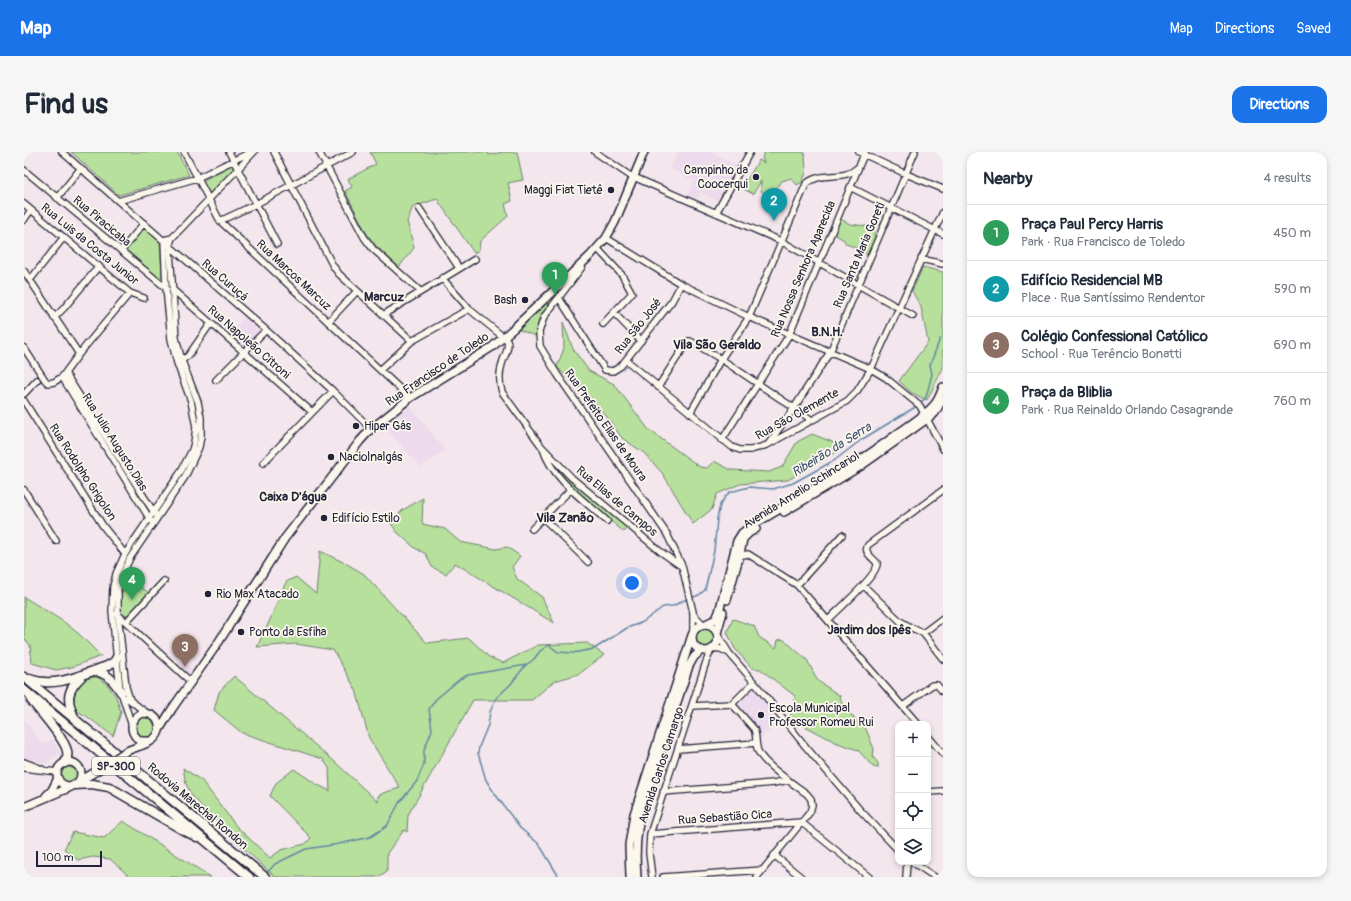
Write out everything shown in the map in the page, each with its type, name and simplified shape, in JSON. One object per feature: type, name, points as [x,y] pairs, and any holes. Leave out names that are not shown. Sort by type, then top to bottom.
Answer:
[{"type":"highway","points":[[24,677],[38,682],[47,683],[65,680],[111,665],[117,657]]},
{"type":"highway","points":[[94,670],[108,676],[120,691]]},
{"type":"highway","points":[[76,719],[70,706],[69,695],[71,688],[84,674]]},
{"type":"highway","name":"Rodovia Marechal Rondon","points":[[24,677],[265,877]]},
{"type":"highway","points":[[24,691],[47,720],[67,749],[65,763]]},
{"type":"highway","name":"Rodovia Marechal Rondon","points":[[24,691],[250,877]]},
{"type":"highway","points":[[76,784],[92,784],[109,787],[183,830],[208,842]]},
{"type":"main road","name":"Rua Francisco de Toledo","points":[[159,730],[192,682],[285,538],[353,449],[371,429],[410,398],[477,357],[504,337],[590,256],[606,238],[615,222],[644,152]]},
{"type":"main road","name":"Avenida Amelio Schincariol","points":[[712,648],[716,644],[717,634],[735,561],[737,541],[745,530],[865,458],[936,402],[943,387]]},
{"type":"main road","name":"Avenida Amelio Schincariol","points":[[924,411],[935,413],[943,398]]},
{"type":"main road","name":"Avenida Amelio Schincariol","points":[[692,634],[697,627],[713,621],[718,616],[735,561],[747,555],[741,546],[743,539],[749,533],[861,466],[924,411]]},
{"type":"main road","points":[[705,624],[712,627],[717,634]]},
{"type":"main road","points":[[692,634],[693,643],[698,649],[702,650]]},
{"type":"main road","points":[[630,877],[628,845],[634,814],[692,634]]},
{"type":"main road","points":[[637,877],[636,845],[638,825],[689,666],[694,657],[702,650],[712,648]]},
{"type":"main road","points":[[127,751],[131,740],[135,718],[139,715],[163,713],[172,709]]},
{"type":"main road","points":[[24,807],[76,784],[127,751],[155,738],[159,730],[158,722],[150,714]]},
{"type":"main road","points":[[132,728],[137,738],[146,742],[151,740]]},
{"type":"main road","points":[[41,799],[49,794],[55,786],[61,765],[65,763],[74,763],[87,770],[101,768]]},
{"type":"main road","points":[[76,784],[81,771],[78,765]]},
{"type":"main road","points":[[57,775],[63,785],[76,784]]},
{"type":"street","name":"Rua Curuçá","points":[[62,152],[144,223],[163,243],[170,246],[266,330],[371,429]]},
{"type":"street","name":"Rua Marcos Marcuz","points":[[184,152],[220,221],[410,398]]},
{"type":"street","points":[[229,152],[278,244]]},
{"type":"street","points":[[118,201],[197,178],[251,152]]},
{"type":"street","points":[[180,362],[170,339],[163,243],[172,238],[254,152]]},
{"type":"street","points":[[274,152],[333,266],[339,274],[412,342]]},
{"type":"street","points":[[318,152],[364,237],[373,248],[420,291]]},
{"type":"street","points":[[220,221],[291,186],[353,152]]},
{"type":"street","points":[[595,152],[634,177],[781,242],[913,316]]},
{"type":"street","points":[[716,213],[750,152]]},
{"type":"street","name":"Rua Santa Maria Goreti","points":[[767,445],[794,408],[830,352],[915,152]]},
{"type":"street","points":[[863,153],[906,174],[943,189]]},
{"type":"street","name":"Rua Nossa Senhora Aparecida","points":[[722,440],[790,334],[859,167],[863,153]]},
{"type":"street","points":[[690,413],[721,359],[749,318],[806,184],[810,180],[820,176],[846,175],[854,172],[859,167]]},
{"type":"street","points":[[57,198],[81,168]]},
{"type":"street","name":"Rua Piracicaba","points":[[24,170],[166,288]]},
{"type":"street","points":[[850,187],[943,234]]},
{"type":"street","name":"Rua Luis da Costa Junior","points":[[24,204],[64,236],[130,293],[144,298]]},
{"type":"street","points":[[419,208],[459,268]]},
{"type":"street","points":[[24,220],[31,210]]},
{"type":"street","name":"Rua São Clemente","points":[[626,360],[732,447],[740,450],[751,450],[767,445],[847,401],[857,391],[871,369],[943,212]]},
{"type":"street","points":[[121,251],[144,223]]},
{"type":"street","points":[[30,280],[64,236]]},
{"type":"street","points":[[132,728],[128,711],[120,691],[112,611],[113,587],[116,574],[125,554],[156,515],[188,459],[194,443],[196,427],[194,412],[180,362],[176,338],[170,246],[172,238]]},
{"type":"street","points":[[606,238],[681,284],[749,318],[871,369],[886,378],[924,411],[943,449]]},
{"type":"street","points":[[597,248],[622,275],[632,293],[603,324]]},
{"type":"street","name":"Rua Prefeito Elias de Moura","points":[[590,256],[544,317],[539,332],[540,346],[667,534],[682,566],[693,613],[692,634]]},
{"type":"street","points":[[383,315],[420,291],[475,259]]},
{"type":"street","points":[[921,259],[943,264]]},
{"type":"street","points":[[54,318],[99,266]]},
{"type":"street","points":[[24,271],[79,354]]},
{"type":"street","points":[[442,278],[468,309],[504,337]]},
{"type":"street","name":"Rua São José","points":[[559,298],[606,370],[614,372],[626,360],[672,301],[681,284]]},
{"type":"street","name":"Rua Napoleão Citroni","points":[[172,289],[312,412]]},
{"type":"street","points":[[328,322],[357,291]]},
{"type":"street","points":[[24,348],[45,380],[50,383],[54,382],[63,375],[130,293]]},
{"type":"street","points":[[380,370],[412,342],[468,309]]},
{"type":"street","points":[[614,313],[641,341]]},
{"type":"street","points":[[180,362],[188,356],[211,323]]},
{"type":"street","points":[[216,380],[266,330]]},
{"type":"street","name":"Rua Elias de Campos","points":[[504,337],[507,340],[508,345],[500,372],[500,386],[502,392],[542,447],[572,478],[661,552],[682,566]]},
{"type":"street","points":[[658,386],[688,341],[691,341],[721,359],[812,420]]},
{"type":"street","name":"Rua Julio Augusto Dias","points":[[63,375],[156,515]]},
{"type":"street","name":"Rua Julio Augusto Dias","points":[[63,375],[151,522]]},
{"type":"street","points":[[24,394],[37,380]]},
{"type":"street","points":[[263,463],[332,391]]},
{"type":"street","name":"Rua Rodolpho Grigolon","points":[[24,401],[103,526],[125,554]]},
{"type":"street","name":"Rua Elias de Campos","points":[[542,447],[547,459],[557,475],[608,521]]},
{"type":"street","points":[[532,529],[571,489]]},
{"type":"street","points":[[24,490],[56,541]]},
{"type":"street","points":[[828,620],[863,585],[877,566],[876,561],[866,550],[868,545],[943,490]]},
{"type":"street","points":[[543,518],[588,562]]},
{"type":"street","points":[[130,700],[126,687],[118,614],[118,589],[122,575],[130,558],[151,522]]},
{"type":"street","points":[[797,585],[842,535]]},
{"type":"street","points":[[735,561],[747,555],[797,585],[916,721]]},
{"type":"street","points":[[126,622],[164,581]]},
{"type":"street","points":[[863,585],[900,621],[923,633],[943,660]]},
{"type":"street","points":[[112,611],[118,614],[192,682]]},
{"type":"street","points":[[693,613],[705,624]]},
{"type":"street","points":[[923,633],[943,618]]},
{"type":"street","points":[[717,634],[729,653],[806,747],[860,810],[895,847]]},
{"type":"street","points":[[712,648],[721,649],[729,653]]},
{"type":"street","name":"Avenida Carlos Camargo","points":[[652,877],[649,853],[650,834],[706,662],[712,648]]},
{"type":"street","points":[[702,650],[706,662]]},
{"type":"street","points":[[692,706],[732,704],[754,682]]},
{"type":"street","points":[[903,706],[932,685],[937,685],[943,692]]},
{"type":"street","points":[[120,691],[150,714]]},
{"type":"street","points":[[732,704],[754,729],[756,733],[757,749],[760,754],[776,771],[807,794],[811,799],[811,808],[757,877]]},
{"type":"street","points":[[931,740],[943,754]]},
{"type":"street","points":[[678,749],[756,743]]},
{"type":"street","points":[[24,762],[57,775]]},
{"type":"street","points":[[24,768],[44,770]]},
{"type":"street","points":[[664,792],[774,783],[788,780]]},
{"type":"street","points":[[931,792],[943,791]]},
{"type":"street","points":[[801,822],[869,877]]},
{"type":"street","name":"Rua Sebastião Cica","points":[[650,834],[801,822]]},
{"type":"street","points":[[774,855],[801,877]]},
{"type":"street","points":[[906,865],[906,877]]},
{"type":"street","points":[[917,865],[935,877]]},
{"type":"street","points":[[663,877],[762,870]]},
{"type":"shaded area","points":[[678,152],[711,152],[738,166],[718,201],[700,193],[696,200],[687,196],[694,180],[670,169]]},
{"type":"shaded area","points":[[245,317],[260,331],[245,348],[230,334]]},
{"type":"shaded area","points":[[409,405],[445,450],[421,467],[383,425]]},
{"type":"shaded area","points":[[181,659],[193,671],[189,675],[176,664]]},
{"type":"shaded area","name":"Escola Municipal Professor Romeu Rui","points":[[752,689],[757,690],[781,721],[760,739],[756,727],[739,707],[740,703]]},
{"type":"shaded area","points":[[24,720],[42,744],[52,740],[60,753],[45,764],[24,757]]},
{"type":"green space","points":[[71,152],[177,152],[189,175],[119,195]]},
{"type":"green space","points":[[370,152],[488,152],[489,155],[503,152],[517,152],[523,180],[508,183],[512,201],[505,204],[508,216],[480,241],[479,250],[474,253],[437,199],[413,207],[407,221],[414,248],[399,267],[376,246],[367,234],[345,191],[352,187],[348,179],[376,164]]},
{"type":"green space","points":[[765,152],[803,152],[805,154],[806,173],[802,182],[797,185],[791,178],[782,181],[771,193],[765,194],[761,191],[761,181],[753,194],[742,188],[759,160],[764,163],[762,158]]},
{"type":"green space","points":[[232,165],[234,169],[209,195],[202,181]]},
{"type":"green space","points":[[840,219],[850,224],[866,226],[874,230],[875,238],[867,255],[857,248],[846,244],[844,240],[834,234]]},
{"type":"green space","points":[[145,226],[160,240],[162,276],[159,278],[125,249]]},
{"type":"green space","points":[[923,267],[943,272],[943,368],[927,400],[912,393],[899,381],[928,342],[921,307],[912,291]]},
{"type":"green space","points":[[568,280],[540,316],[535,336],[517,329]]},
{"type":"green space","points":[[563,322],[573,349],[589,371],[614,384],[649,430],[700,467],[707,468],[714,461],[731,470],[769,472],[782,467],[797,442],[812,434],[845,447],[788,480],[740,484],[717,494],[712,509],[693,524],[663,474],[644,453],[622,438],[589,396],[557,367],[564,348]]},
{"type":"green space","points":[[549,457],[568,477],[627,527],[624,532],[573,489],[560,474]]},
{"type":"green space","points":[[423,498],[422,524],[445,529],[460,542],[496,549],[507,547],[520,556],[512,567],[517,579],[542,597],[554,623],[455,563],[446,574],[432,567],[426,554],[415,548],[397,532],[390,522],[403,510]]},
{"type":"green space","points":[[320,551],[364,574],[427,643],[469,638],[489,657],[503,663],[538,645],[587,643],[604,655],[579,674],[554,681],[532,700],[473,700],[408,815],[407,832],[404,830],[387,853],[387,871],[378,877],[275,877],[226,832],[192,796],[186,784],[183,768],[202,781],[236,826],[270,858],[281,850],[305,844],[311,838],[270,796],[276,783],[294,769],[316,784],[330,791],[329,768],[323,759],[242,733],[214,710],[219,692],[234,676],[335,762],[378,802],[378,796],[400,788],[369,738],[356,690],[333,650],[296,644],[257,647],[286,582],[296,577],[316,594]]},
{"type":"green space","points":[[124,576],[149,593],[127,617],[121,612],[120,607]]},
{"type":"green space","points":[[24,597],[64,622],[79,634],[101,656],[72,667],[56,670],[32,663],[30,645],[24,638]]},
{"type":"green space","points":[[733,619],[754,626],[759,637],[776,648],[778,640],[783,639],[807,660],[818,681],[840,696],[842,704],[859,724],[866,729],[874,749],[873,757],[878,763],[878,768],[873,767],[858,750],[835,742],[790,718],[795,696],[760,669],[752,668],[735,649],[727,632]]},
{"type":"green space","points":[[704,626],[712,629],[715,637],[712,645],[704,648],[696,645],[693,637],[696,629]]},
{"type":"green space","points":[[87,677],[97,677],[107,684],[116,697],[121,712],[113,736],[85,715],[78,712],[74,705],[75,688]]},
{"type":"green space","points":[[146,716],[154,719],[157,727],[154,735],[146,738],[138,735],[135,727],[138,719]]},
{"type":"green space","points":[[67,766],[76,771],[78,777],[65,783],[60,780],[60,773]]},
{"type":"green space","points":[[123,821],[211,877],[130,877],[110,859],[93,857],[78,860],[64,849],[73,832],[104,838]]},
{"type":"waterway","name":"Ribeirão da Serra","points":[[920,404],[926,397],[932,374],[930,365],[940,339]]},
{"type":"waterway","name":"Ribeirão da Serra","points":[[266,874],[275,864],[306,849],[370,837],[387,826],[399,803],[417,781],[424,764],[424,750],[432,730],[429,709],[436,699],[460,679],[468,675],[526,665],[534,659],[540,651],[549,645],[558,652],[573,653],[594,649],[627,628],[643,622],[663,607],[673,606],[699,595],[705,590],[714,551],[720,505],[730,492],[749,487],[773,489],[793,483],[835,460],[861,440],[917,406]]},
{"type":"waterway","points":[[525,666],[510,685],[496,698],[490,712],[488,725],[478,753],[486,780],[493,791],[520,828],[539,844],[559,877]]},
{"type":"place","name":"Campinho da Coocerqui","points":[[756,177]]},
{"type":"place","name":"Maggi Fiat Tietê","points":[[611,190]]},
{"type":"place","name":"Edifício Residencial MB","points":[[774,221]]},
{"type":"place","name":"Praça Paul Percy Harris","points":[[555,295]]},
{"type":"place","name":"Bash","points":[[525,300]]},
{"type":"place","name":"Hiper Gás","points":[[356,426]]},
{"type":"place","name":"Naciolnalgás","points":[[331,457]]},
{"type":"place","name":"Edifício Estilo","points":[[324,518]]},
{"type":"place","name":"Rio Max Atacado","points":[[208,594]]},
{"type":"place","name":"Praça da Bliblia","points":[[132,600]]},
{"type":"place","name":"Ponto da Esfiha","points":[[241,632]]},
{"type":"place","name":"Colégio Confessional Católico","points":[[185,667]]},
{"type":"place","name":"Escola Municipal Professor Romeu Rui","points":[[761,715]]},
{"type":"district","name":"Marcuz","points":[[384,296]]},
{"type":"district","name":"B.N.H.","points":[[827,331]]},
{"type":"district","name":"Vila São Geraldo","points":[[717,344]]},
{"type":"district","name":"Caixa D'água","points":[[293,496]]},
{"type":"district","name":"Vila Zanão","points":[[565,517]]},
{"type":"district","name":"Jardim dos Ipês","points":[[869,629]]}]
